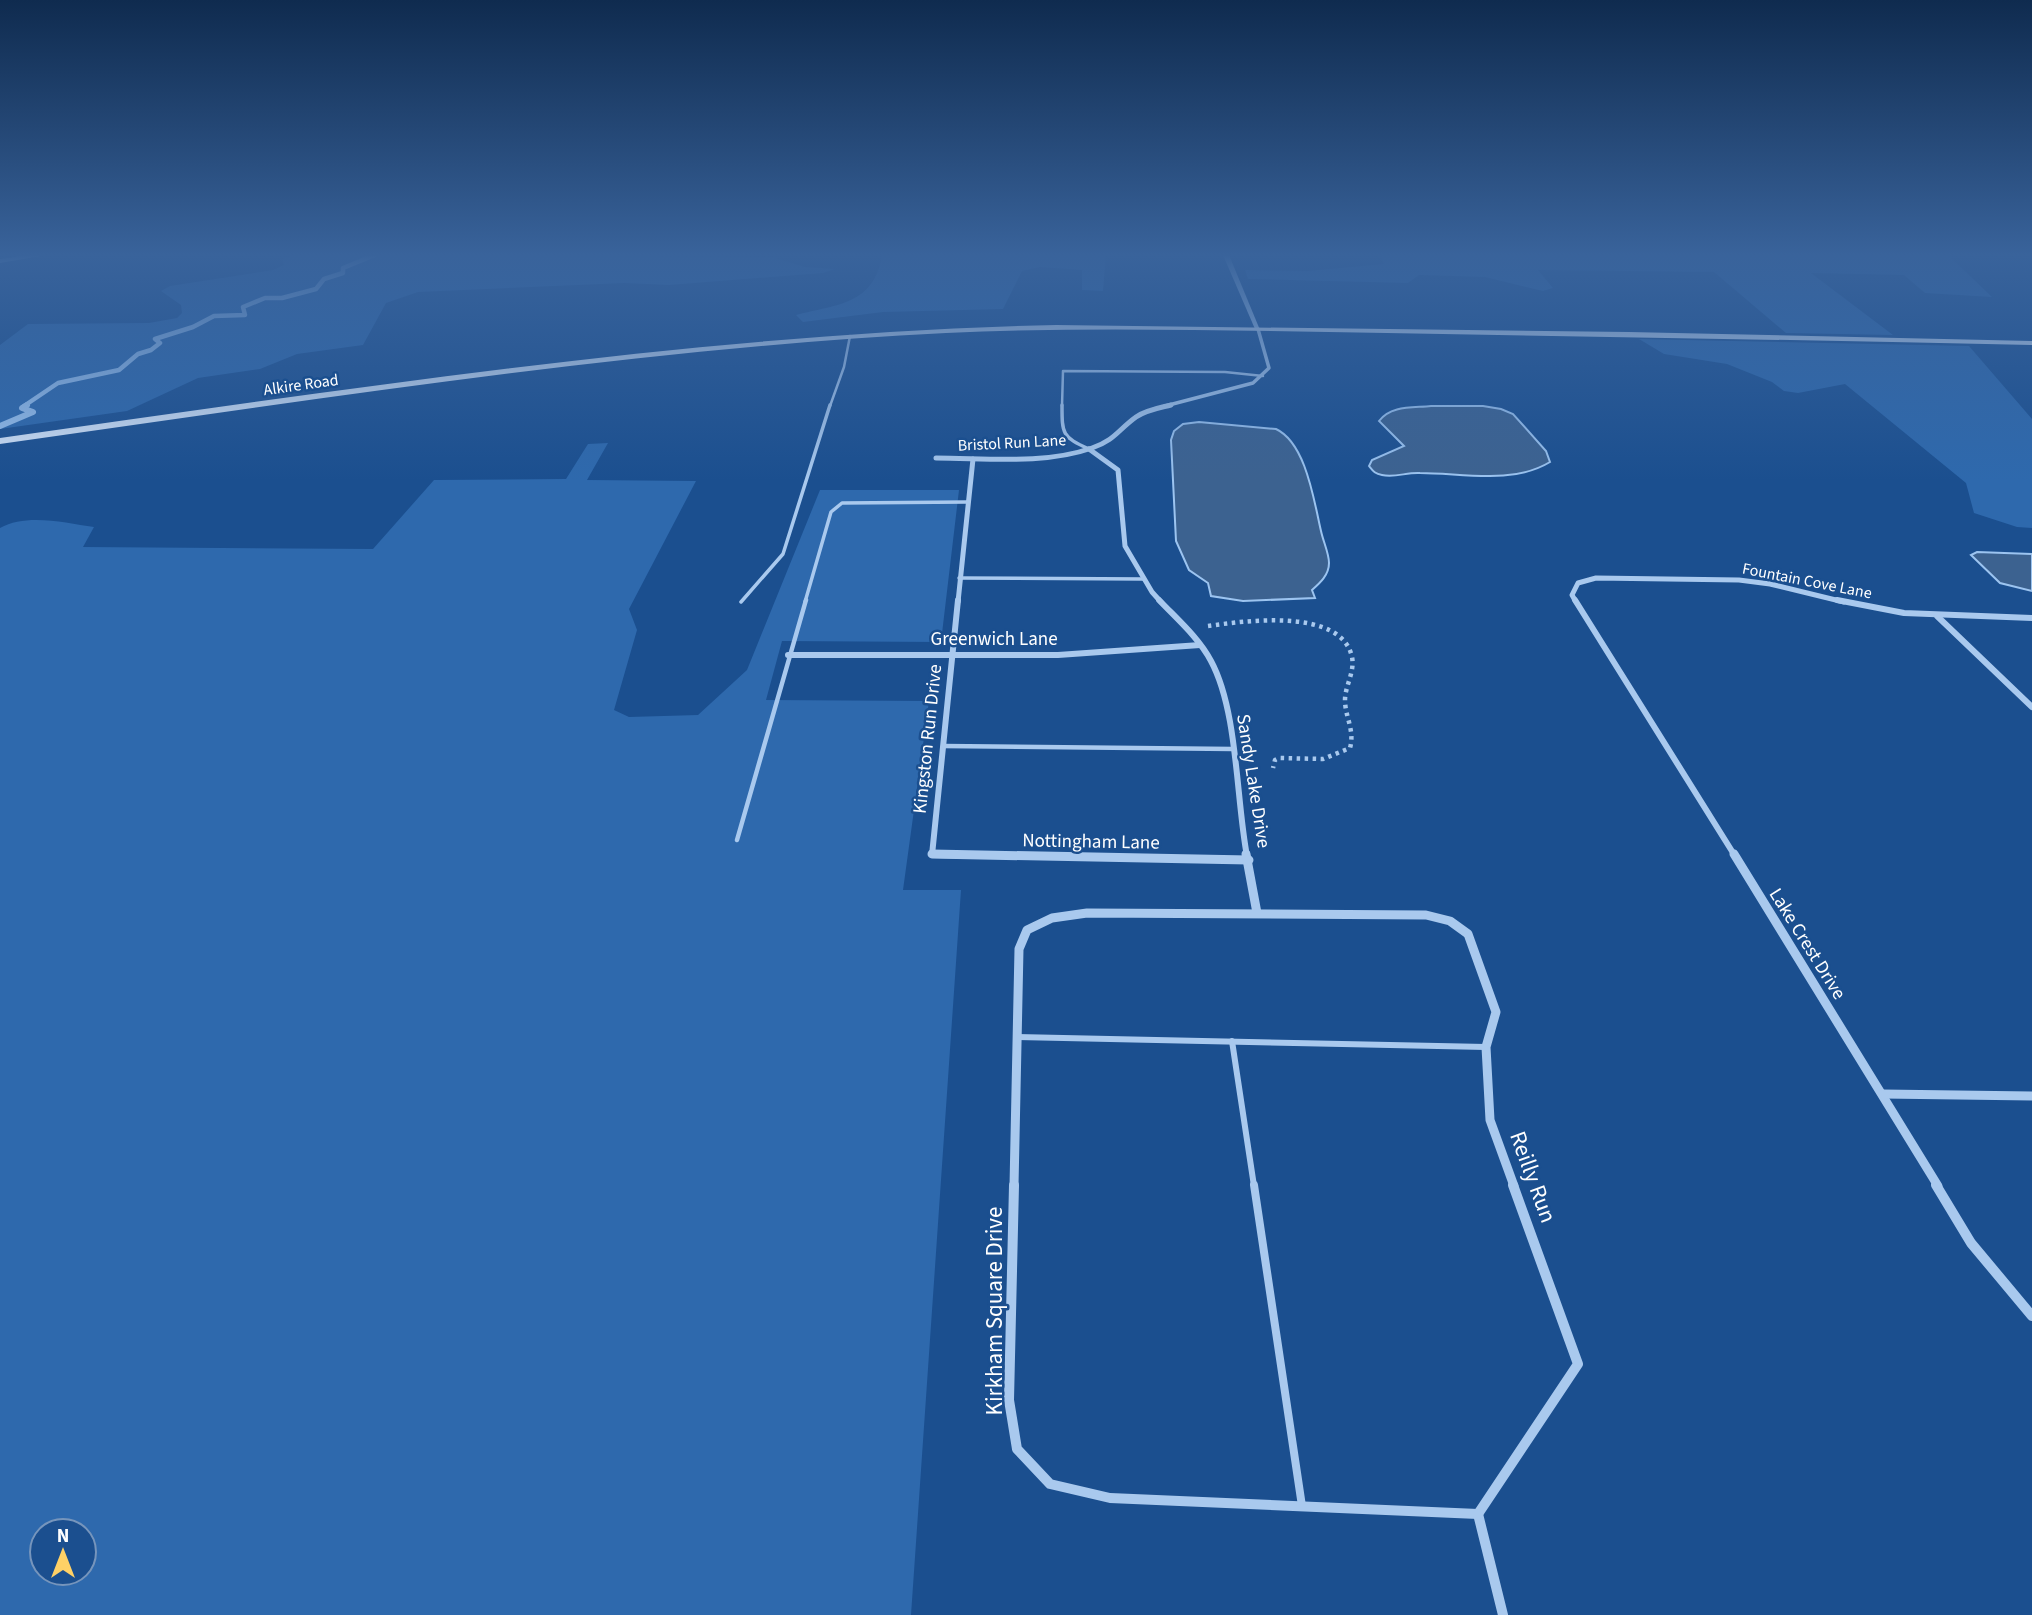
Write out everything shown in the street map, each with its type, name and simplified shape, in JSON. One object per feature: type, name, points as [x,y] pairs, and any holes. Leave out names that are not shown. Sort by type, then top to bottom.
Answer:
[{"type":"main road","name":"Alkire Road","points":[[0,441],[520,370],[695,350],[850,336],[982,330]]},
{"type":"main road","name":"Alkire Road","points":[[1334,330],[2032,343]]},
{"type":"street","points":[[1258,330],[1269,368],[1264,376]]},
{"type":"street","name":"Bristol Run Lane","points":[[936,458],[1044,457],[1089,449],[1112,440],[1135,418],[1147,411],[1238,388],[1264,376]]},
{"type":"street","name":"Sandy Lake Drive","points":[[1089,449],[1118,470],[1125,546],[1143,579],[1200,645],[1212,663],[1230,721],[1240,820],[1257,913]]},
{"type":"street","name":"Kingston Run Drive","points":[[932,855],[973,459]]},
{"type":"street","name":"Fountain Cove Lane","points":[[1578,583],[1596,578],[1617,577],[1739,580],[1770,584],[1866,607],[1937,616],[2032,618]]},
{"type":"street","name":"Lake Crest Drive","points":[[1578,583],[1572,595],[1583,616],[1883,1094],[1971,1243],[2032,1316]]},
{"type":"street","points":[[1937,616],[2032,707]]},
{"type":"street","name":"Greenwich Lane","points":[[788,655],[1083,654],[1200,645]]},
{"type":"street","name":"Nottingham Lane","points":[[932,855],[1249,860]]},
{"type":"street","name":"Kirkham Square Drive","points":[[1257,913],[1068,914],[1037,923],[1027,930],[1019,950],[1009,1400],[1017,1450],[1049,1484],[1110,1498],[1478,1514]]},
{"type":"street","name":"Reilly Run","points":[[1257,913],[1426,915],[1450,921],[1468,934],[1496,1012],[1486,1047],[1490,1120],[1578,1364],[1478,1514]]},
{"type":"street","points":[[1883,1094],[2032,1096]]},
{"type":"street","points":[[1478,1514],[1503,1615]]},
{"type":"lane","points":[[741,602],[783,554],[821,428],[844,367],[850,336]]},
{"type":"lane","points":[[1089,449],[1069,440],[1062,430],[1063,371],[1225,372],[1264,376]]},
{"type":"lane","points":[[737,840],[831,512],[842,503],[863,501],[967,502]]},
{"type":"lane","points":[[960,579],[1143,579]]},
{"type":"lane","points":[[943,746],[1233,749]]},
{"type":"lane","points":[[1017,1037],[1486,1047]]},
{"type":"lane","points":[[1232,1041],[1302,1507]]},
{"type":"path","points":[[1186,629],[1248,621],[1288,621],[1323,628],[1335,635],[1351,655],[1351,672],[1345,701],[1355,736],[1350,748],[1323,759],[1275,760],[1273,768]]},
{"type":"shaded area","points":[[20,330],[371,330],[363,345],[297,354],[260,369],[198,378],[127,411],[0,429],[0,345]]},
{"type":"shaded area","points":[[1783,330],[1887,330],[1893,335],[1786,333]]},
{"type":"shaded area","points":[[1639,339],[1969,346],[2032,419],[2032,528],[2017,527],[1974,513],[1966,483],[1845,384],[1798,393],[1784,391],[1772,382],[1727,364],[1664,354]]},
{"type":"shaded area","points":[[1431,406],[1483,406],[1513,414],[1546,451],[1550,462],[1535,469],[1503,476],[1415,473],[1387,476],[1374,472],[1369,466],[1372,460],[1404,446],[1379,421],[1396,410]]},
{"type":"shaded area","points":[[1199,422],[1276,429],[1295,447],[1312,489],[1329,559],[1326,575],[1312,590],[1315,598],[1243,601],[1211,596],[1208,583],[1189,570],[1176,541],[1171,440],[1174,431],[1183,424]]},
{"type":"shaded area","points":[[608,443],[587,480],[696,481],[629,609],[637,630],[614,710],[629,717],[698,715],[747,670],[820,490],[959,490],[941,642],[782,641],[766,700],[929,701],[903,890],[961,890],[911,1615],[0,1615],[0,528],[11,523],[34,520],[94,527],[83,547],[373,549],[434,480],[566,479],[588,444]]},
{"type":"shaded area","points":[[1977,552],[2032,554],[2032,591],[2000,583],[1971,555]]},
{"type":"waterway","points":[[24,406],[58,383],[119,370],[138,354],[151,350],[160,343],[155,339],[182,330]]},
{"type":"waterway","points":[[0,426],[33,412],[22,408],[27,405]]}]
